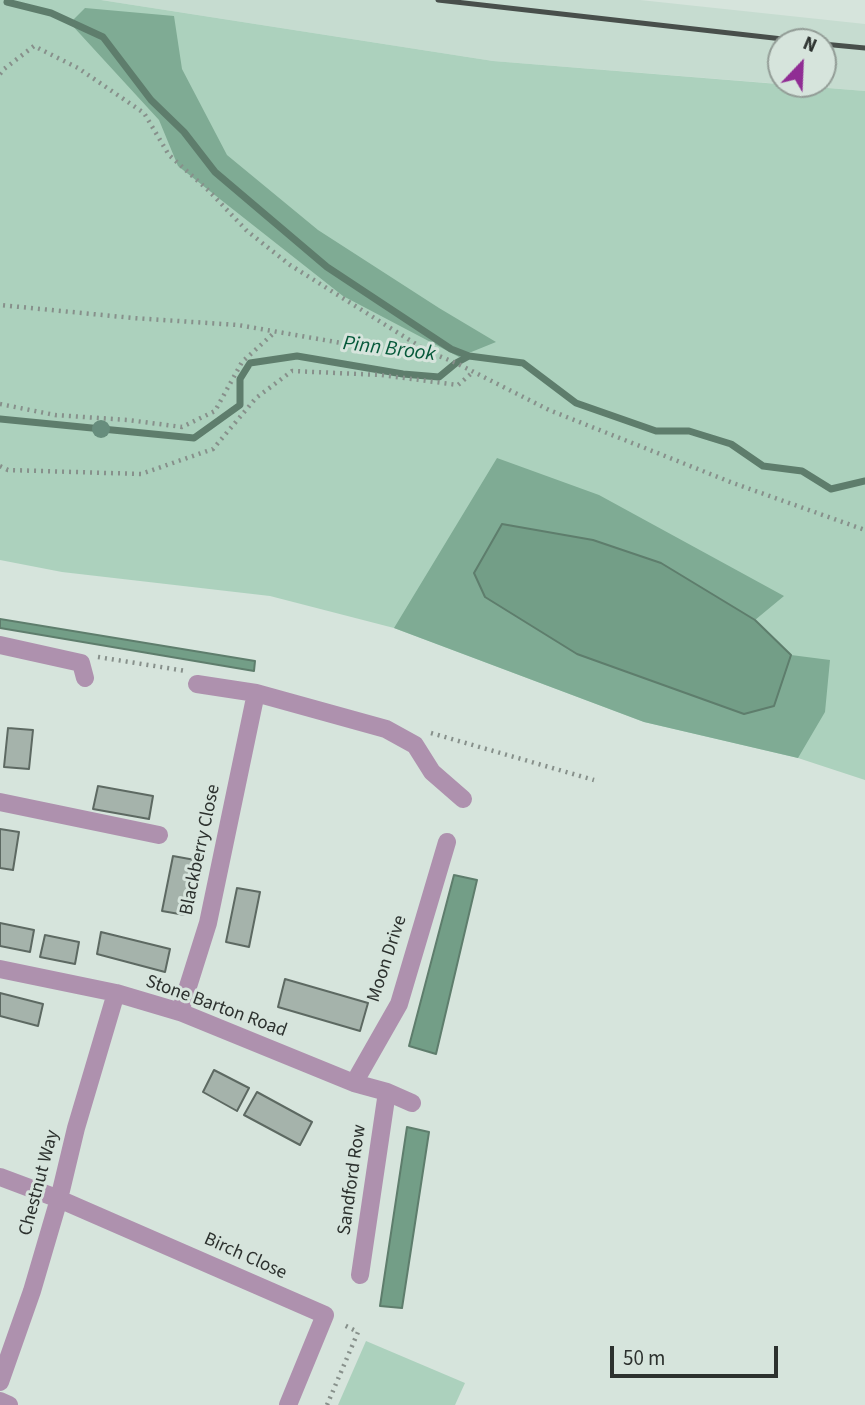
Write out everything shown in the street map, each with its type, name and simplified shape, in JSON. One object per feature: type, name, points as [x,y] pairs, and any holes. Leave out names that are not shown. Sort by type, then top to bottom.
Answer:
[{"type":"street","points":[[0,645],[80,663],[85,678]]},
{"type":"street","points":[[193,678],[386,729],[415,745],[432,772],[463,799]]},
{"type":"street","name":"Blackberry Close","points":[[180,1012],[208,923],[256,693]]},
{"type":"street","points":[[0,802],[159,835]]},
{"type":"street","name":"Moon Drive","points":[[354,1083],[399,1004],[447,842]]},
{"type":"street","name":"Stone Barton Road","points":[[0,969],[116,993],[180,1012],[354,1083],[387,1092],[412,1103]]},
{"type":"street","name":"Chestnut Way","points":[[0,1382],[60,1199],[76,1128],[116,993]]},
{"type":"street","name":"Sandford Row","points":[[360,1275],[387,1092]]},
{"type":"street","name":"Birch Close","points":[[0,1177],[60,1199],[325,1315]]},
{"type":"street","points":[[288,1405],[325,1315]]},
{"type":"street","points":[[0,1401],[9,1405]]},
{"type":"path","points":[[0,74],[34,46],[78,68],[144,113],[169,155],[258,240],[290,265],[427,351],[549,410],[733,483],[865,530]]},
{"type":"path","points":[[0,305],[238,325],[399,353],[427,351]]},
{"type":"path","points":[[0,404],[55,415],[182,427],[215,411],[242,362],[276,331]]},
{"type":"path","points":[[0,466],[8,470],[141,474],[213,449],[256,398],[292,371],[381,374],[458,385],[473,372]]},
{"type":"path","points":[[94,656],[193,678]]},
{"type":"path","points":[[325,1315],[358,1332],[327,1405]]},
{"type":"shaded area","points":[[0,0],[101,0],[493,61],[767,83],[767,98],[837,98],[837,89],[865,91],[865,780],[798,758],[644,722],[394,628],[270,596],[62,572],[0,560]]},
{"type":"shaded area","points":[[101,0],[640,0],[865,24],[865,91],[837,89],[837,28],[767,28],[767,83],[493,61]]},
{"type":"shaded area","points":[[85,8],[174,16],[182,69],[227,155],[318,230],[496,342],[459,357],[343,296],[178,166],[159,120],[70,23]]},
{"type":"shaded area","points":[[497,458],[599,495],[784,596],[755,620],[668,567],[593,540],[502,524],[774,706],[791,655],[830,660],[825,712],[798,758],[644,722],[394,628]]},
{"type":"shaded area","points":[[502,524],[593,540],[661,563],[755,620],[791,655],[774,706],[744,714],[577,654],[485,597],[474,573]]},
{"type":"shaded area","points":[[0,619],[255,661],[254,671],[0,628]]},
{"type":"shaded area","points":[[454,875],[477,880],[436,1054],[409,1046]]},
{"type":"shaded area","points":[[407,1127],[429,1132],[402,1308],[380,1306]]},
{"type":"shaded area","points":[[366,1341],[465,1383],[455,1405],[338,1405]]},
{"type":"building","points":[[8,728],[33,730],[29,769],[4,767]]},
{"type":"building","points":[[98,786],[153,796],[149,819],[93,809]]},
{"type":"building","points":[[0,829],[19,832],[13,870],[0,868]]},
{"type":"building","points":[[173,856],[195,860],[185,915],[162,911]]},
{"type":"building","points":[[237,888],[260,892],[249,947],[226,942]]},
{"type":"building","points":[[0,923],[34,930],[30,952],[0,946]]},
{"type":"building","points":[[101,932],[170,949],[165,972],[97,954]]},
{"type":"building","points":[[45,935],[79,942],[75,964],[40,957]]},
{"type":"building","points":[[285,979],[368,1003],[360,1031],[278,1007]]},
{"type":"building","points":[[0,993],[43,1004],[38,1026],[0,1016]]},
{"type":"building","points":[[214,1070],[249,1088],[237,1111],[203,1092]]},
{"type":"building","points":[[257,1092],[312,1122],[300,1145],[244,1115]]},
{"type":"waterway","points":[[7,2],[51,13],[103,37],[151,100],[184,132],[215,172],[327,267],[451,349],[469,356]]},
{"type":"waterway","name":"Pinn Brook","points":[[0,419],[194,438],[240,405],[240,379],[250,363],[297,356],[403,374],[439,377],[469,356],[523,363],[576,403],[656,431],[689,431],[731,444],[763,466],[802,471],[831,489],[865,481]]},
{"type":"railway","points":[[438,0],[767,37]]},
{"type":"railway","points":[[837,45],[865,48]]}]
